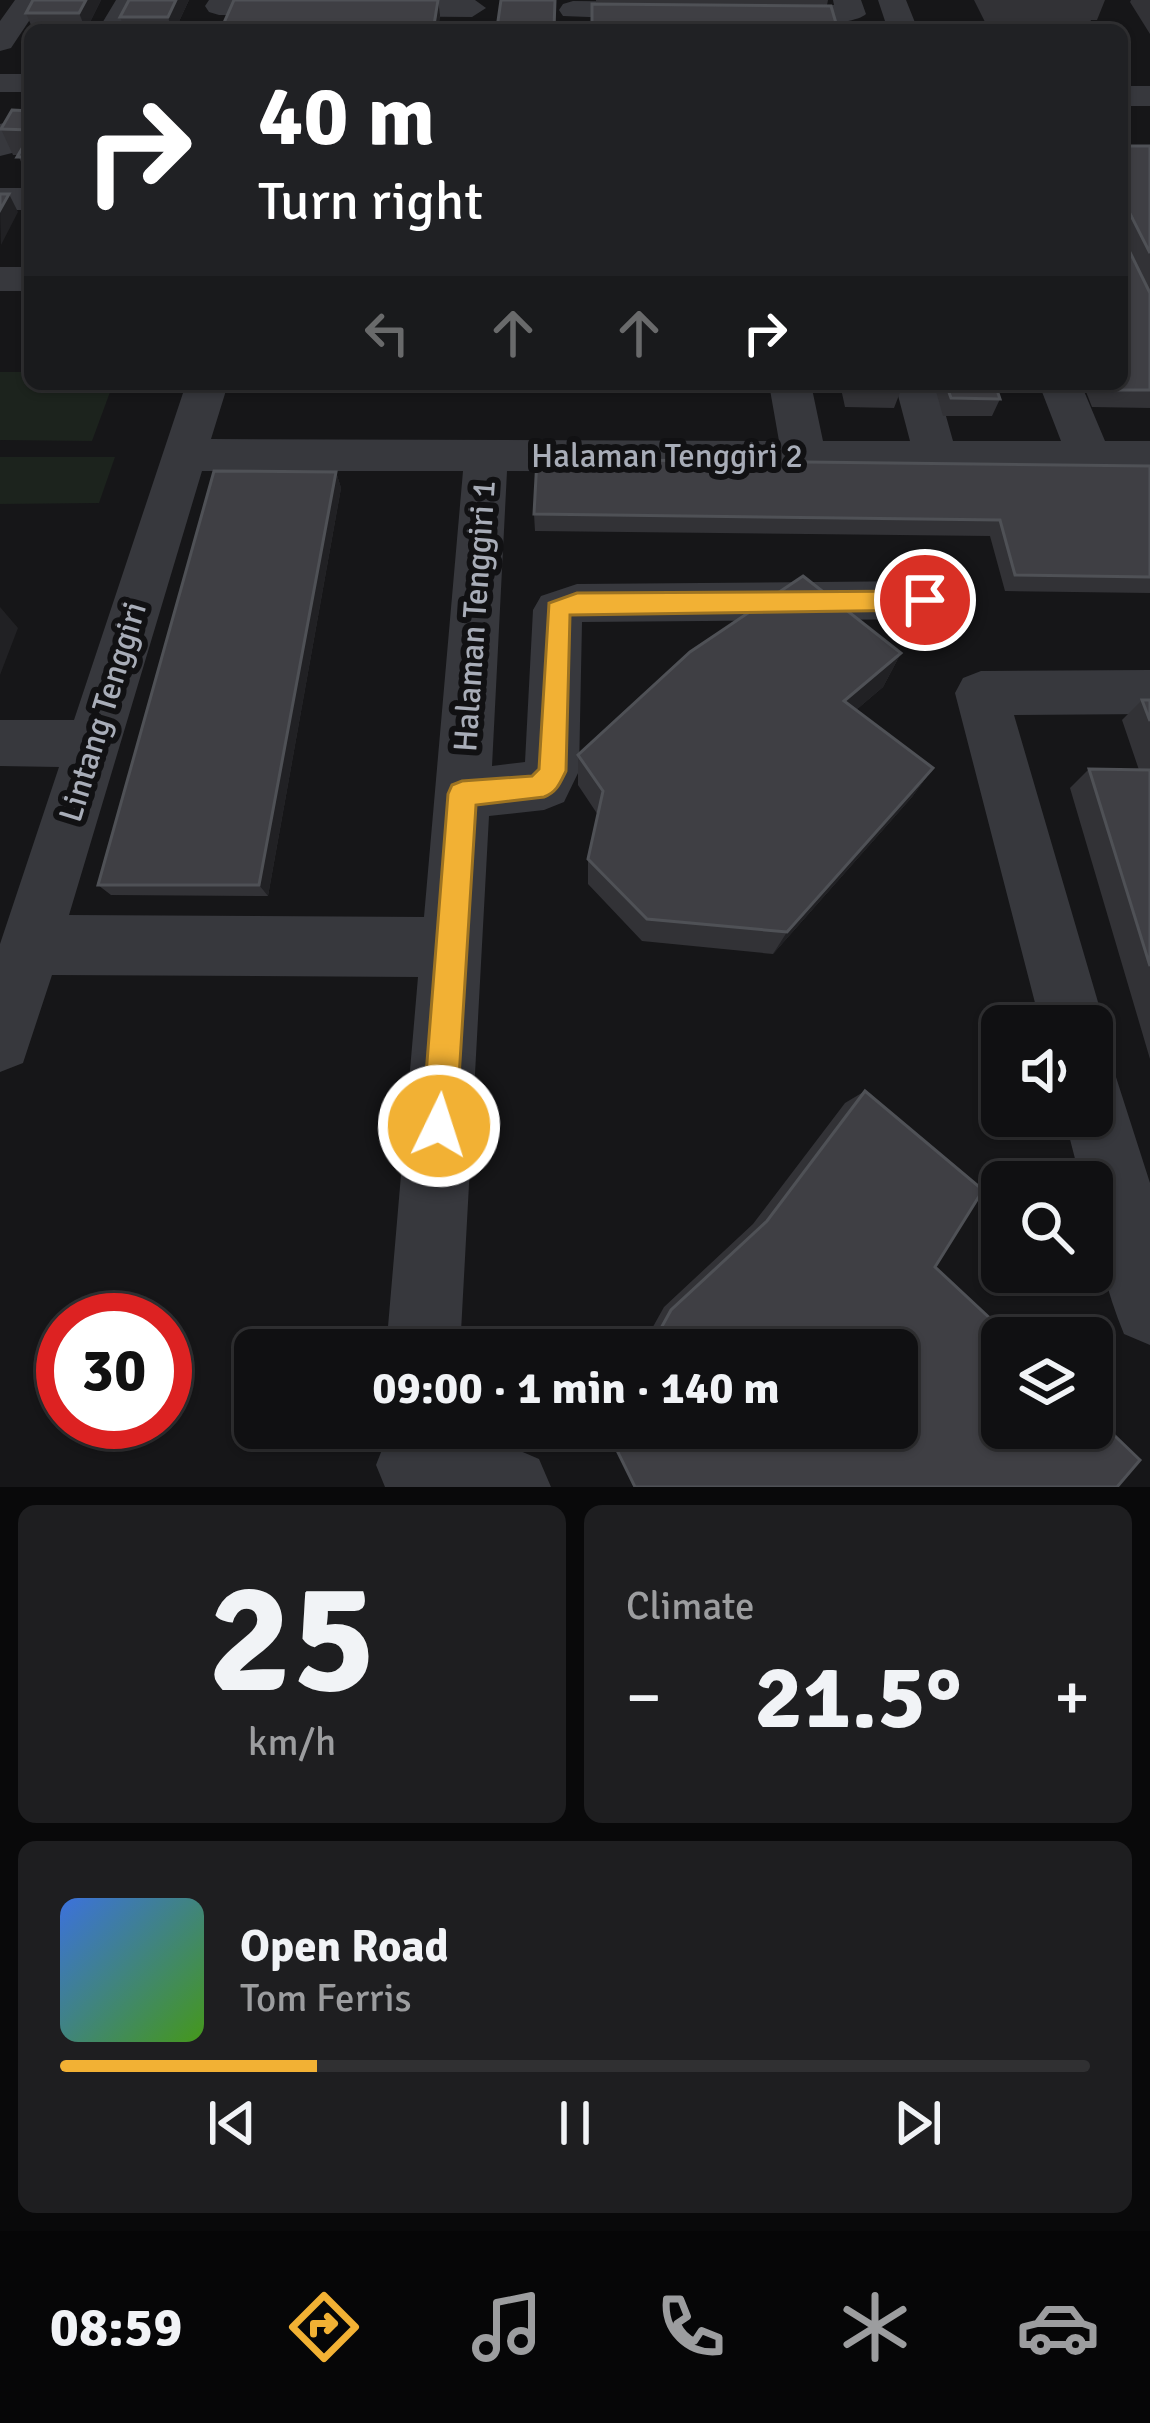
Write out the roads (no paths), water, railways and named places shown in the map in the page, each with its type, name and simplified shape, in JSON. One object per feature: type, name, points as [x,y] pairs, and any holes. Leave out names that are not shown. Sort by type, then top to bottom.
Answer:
[{"type":"street","points":[[0,42],[29,0]]},
{"type":"street","points":[[735,13],[849,7]]},
{"type":"street","points":[[216,12],[471,13]]},
{"type":"street","points":[[573,13],[689,12]]},
{"type":"street","points":[[0,146],[9,132],[24,128]]},
{"type":"street","name":"Lintang Tenggiri","points":[[0,1040],[205,390]]},
{"type":"street","points":[[791,390],[804,457]]},
{"type":"street","points":[[918,390],[936,457]]},
{"type":"street","points":[[1062,390],[1089,457]]},
{"type":"street","name":"Halaman Tenggiri 2","points":[[184,455],[1150,458]]},
{"type":"street","name":"Halaman Tenggiri 1","points":[[425,1329],[486,456]]},
{"type":"street","points":[[462,794],[544,785],[552,771],[558,610],[577,602],[925,600]]},
{"type":"street","points":[[1066,1005],[981,693],[1150,692]]},
{"type":"street","points":[[0,743],[93,744]]},
{"type":"street","points":[[30,945],[452,946]]},
{"type":"street","points":[[1103,1137],[1150,1308]]},
{"type":"street","points":[[416,1460],[511,1487]]}]
